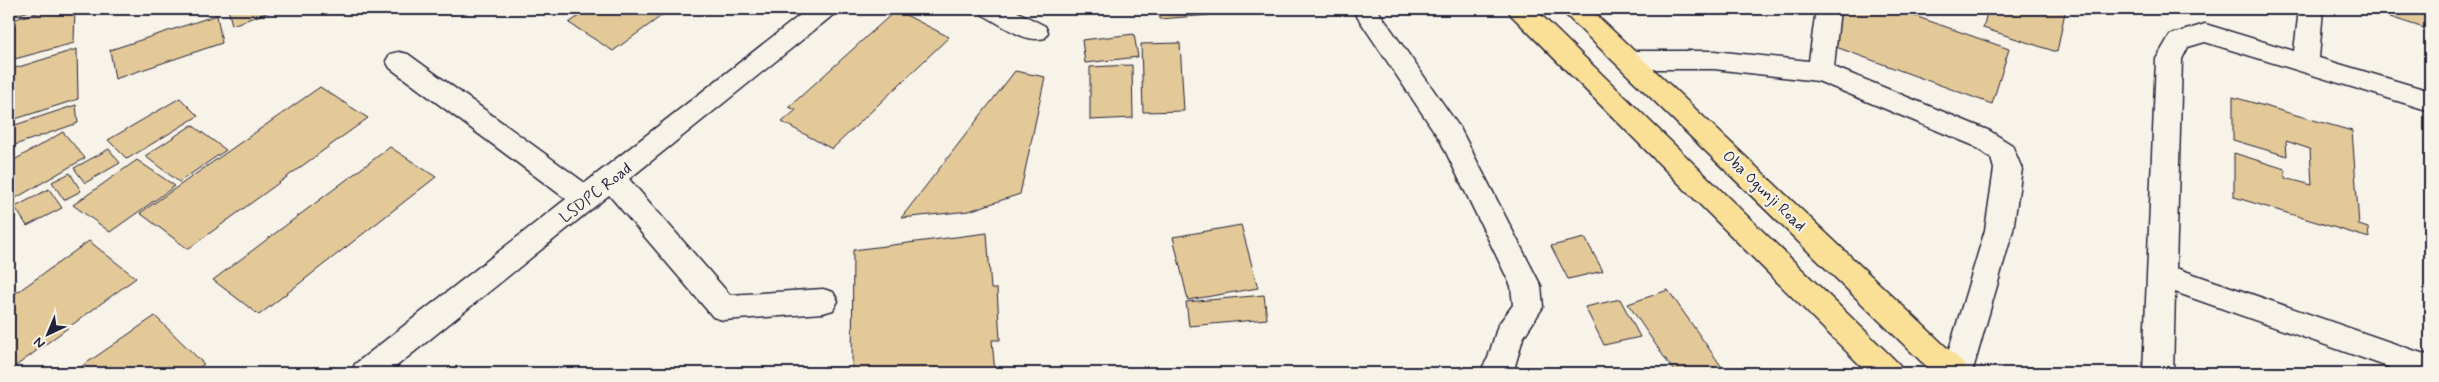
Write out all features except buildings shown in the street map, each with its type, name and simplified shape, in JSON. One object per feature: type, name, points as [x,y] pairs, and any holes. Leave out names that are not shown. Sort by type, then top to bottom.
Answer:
[{"type":"main road","points":[[1520,9],[1888,373]]},
{"type":"main road","name":"Oba Ogunji Road","points":[[1575,9],[1953,373]]},
{"type":"street","name":"LSDPC Road","points":[[366,373],[824,9]]},
{"type":"street","points":[[992,9],[1036,32]]},
{"type":"street","points":[[1364,9],[1450,135],[1526,286],[1528,307],[1509,334],[1501,370]]},
{"type":"street","points":[[1821,72],[1828,9]]},
{"type":"street","points":[[2306,62],[2312,9]]},
{"type":"street","points":[[2158,373],[2169,59],[2179,41],[2205,33],[2430,101]]},
{"type":"street","points":[[1630,60],[1714,60],[1821,72],[1981,138],[2002,152],[2008,169],[2000,230],[1957,373]]},
{"type":"street","points":[[399,61],[586,199]]},
{"type":"street","points":[[612,179],[723,308],[823,301]]},
{"type":"street","points":[[2160,274],[2430,368]]}]
